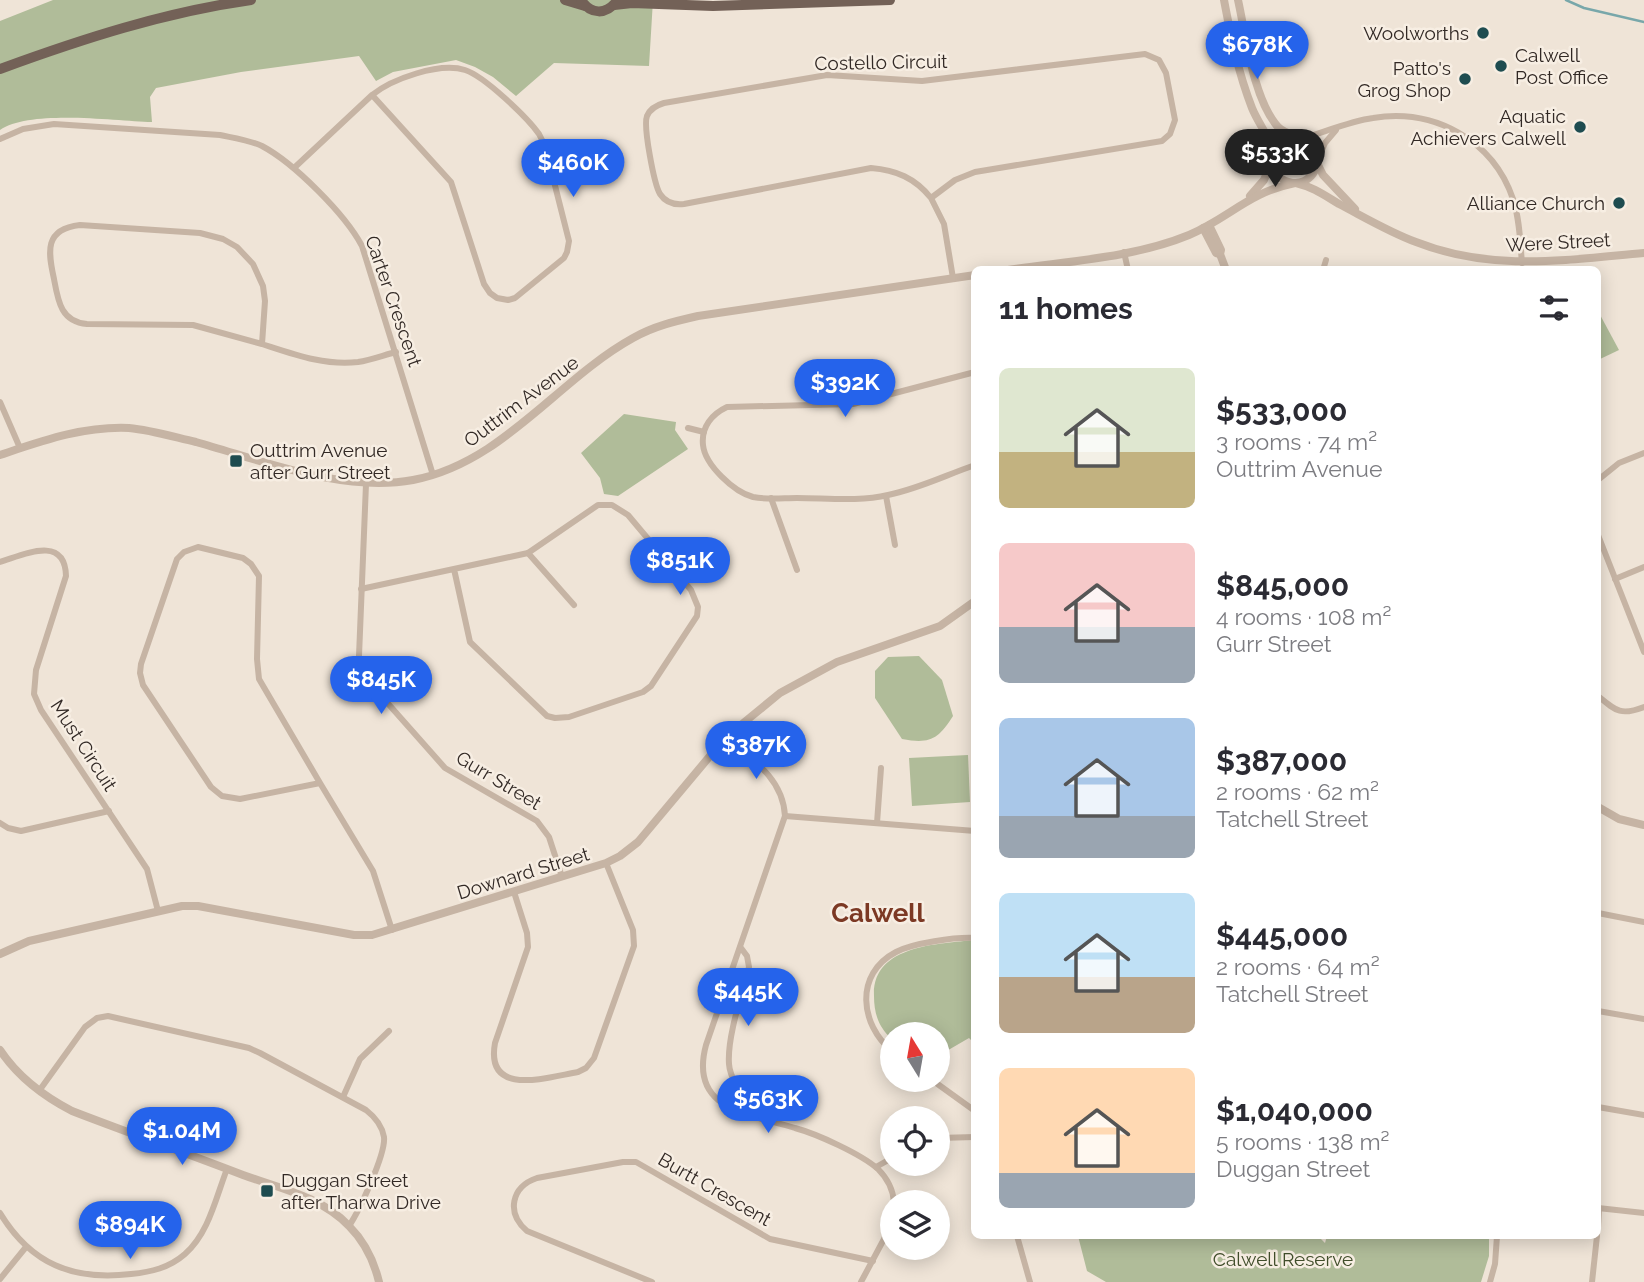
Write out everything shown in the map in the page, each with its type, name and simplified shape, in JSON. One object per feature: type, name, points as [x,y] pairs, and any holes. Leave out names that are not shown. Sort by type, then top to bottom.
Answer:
[{"type":"main road","points":[[0,69],[76,41],[154,19],[251,0]]},
{"type":"main road","points":[[565,0],[583,3],[591,10],[601,12],[615,3],[699,6],[890,0]]},
{"type":"main road","points":[[740,0],[769,4]]},
{"type":"street","points":[[1224,0],[1242,82],[1254,113],[1267,135],[1277,174],[1285,181],[1296,183]]},
{"type":"street","points":[[1238,0],[1254,74],[1267,109],[1278,127],[1313,147],[1317,162]]},
{"type":"street","name":"Costello Circuit","points":[[931,198],[955,180],[975,172],[1162,141],[1170,134],[1174,120],[1164,66],[1156,58],[1144,54],[922,81],[827,75],[664,103],[652,110],[646,119],[658,190],[665,200],[672,204],[684,204],[872,168],[901,174],[915,182],[931,198],[944,225],[953,278]]},
{"type":"street","points":[[294,169],[372,95],[386,84],[443,69],[458,68],[479,77],[535,128],[545,146],[569,241],[568,252],[564,258],[515,298],[500,299],[491,293],[485,284],[451,182],[372,95]]},
{"type":"street","points":[[1246,201],[1264,180],[1278,145],[1286,140],[1300,139],[1362,120],[1403,115],[1441,123],[1462,133],[1479,146],[1504,177],[1517,214],[1522,263]]},
{"type":"street","name":"Carter Crescent","points":[[0,139],[23,129],[54,124],[220,135],[240,138],[278,155],[340,215],[358,237],[369,263],[433,475]]},
{"type":"street","points":[[1034,266],[1161,245],[1206,227],[1258,194],[1309,178],[1325,143],[1337,129]]},
{"type":"street","name":"Were Street","points":[[1317,162],[1324,176],[1357,212]]},
{"type":"street","name":"Were Street","points":[[1296,183],[1314,188],[1389,230],[1446,252],[1491,261],[1522,263],[1644,253]]},
{"type":"street","points":[[262,344],[265,301],[261,278],[249,258],[223,239],[200,233],[79,225],[61,230],[52,241],[48,255],[58,302],[62,311],[73,321],[87,324],[193,325],[317,361],[336,363],[365,360],[396,352]]},
{"type":"street","points":[[1206,227],[1221,250],[1224,266]]},
{"type":"street","points":[[1124,252],[1127,266]]},
{"type":"street","points":[[1324,266],[1326,260]]},
{"type":"street","name":"Outtrim Avenue","points":[[0,455],[76,432],[103,428],[142,430],[332,479],[366,484],[400,482],[433,475],[457,466],[491,447],[612,351],[659,326],[698,316],[971,276]]},
{"type":"street","points":[[971,373],[853,404],[727,407],[711,418],[704,432],[703,443],[708,459],[730,484],[752,496],[771,498],[886,496],[971,466]]},
{"type":"street","points":[[0,402],[20,449]]},
{"type":"street","points":[[688,428],[704,432]]},
{"type":"street","points":[[1601,478],[1619,463],[1644,453]]},
{"type":"street","name":"Gurr Street","points":[[366,484],[359,656],[368,681],[445,768],[526,813],[542,825],[549,837],[562,877]]},
{"type":"street","points":[[886,496],[895,545]]},
{"type":"street","points":[[771,498],[797,570]]},
{"type":"street","points":[[361,589],[528,553],[598,505],[612,505],[628,514],[691,590],[698,607],[693,624],[651,686],[639,694],[569,717],[555,718],[547,716],[470,642],[454,569]]},
{"type":"street","points":[[1601,543],[1644,652]]},
{"type":"street","points":[[320,783],[240,799],[222,796],[211,787],[145,689],[140,677],[141,664],[173,568],[184,552],[198,547],[208,548],[243,558],[257,572],[260,586],[257,659],[259,679],[373,871],[392,930]]},
{"type":"street","name":"Must Circuit","points":[[0,562],[40,550],[55,553],[63,561],[66,576],[36,670],[34,694],[41,710],[147,869],[158,911]]},
{"type":"street","points":[[528,553],[574,605]]},
{"type":"street","points":[[1615,579],[1644,567]]},
{"type":"street","name":"Downard Street","points":[[0,954],[29,941],[182,906],[198,906],[354,935],[372,935],[606,863],[638,842],[726,738],[764,705],[811,675],[852,656],[940,626],[971,604]]},
{"type":"street","points":[[1601,698],[1615,710],[1623,712],[1644,707]]},
{"type":"street","points":[[726,738],[774,780],[783,797],[785,816],[706,1045],[703,1066],[708,1086],[726,1106],[744,1115],[810,1132],[876,1167],[889,1182],[891,1190]]},
{"type":"street","points":[[877,824],[881,768]]},
{"type":"street","points":[[1601,809],[1619,819],[1644,825]]},
{"type":"street","name":"Must Circuit","points":[[0,823],[21,831],[108,811]]},
{"type":"street","points":[[785,816],[971,831]]},
{"type":"street","points":[[514,892],[527,933],[528,947],[495,1043],[495,1062],[503,1074],[517,1081],[578,1072],[586,1068],[594,1058],[634,946],[633,930],[606,863]]},
{"type":"street","points":[[1601,914],[1644,922]]},
{"type":"street","points":[[880,1040],[867,1014],[866,1000],[869,985],[879,966],[895,952],[909,947],[971,939]]},
{"type":"street","points":[[741,948],[747,956],[749,967],[729,1062],[733,1081],[744,1100],[744,1115]]},
{"type":"street","points":[[1601,1011],[1644,1018]]},
{"type":"street","points":[[39,1091],[85,1027],[97,1018],[113,1016],[249,1048],[343,1097],[375,1117],[381,1126],[384,1137],[382,1153],[357,1214],[349,1226]]},
{"type":"street","points":[[343,1097],[360,1059],[389,1031]]},
{"type":"street","points":[[0,1050],[16,1071],[39,1091],[72,1111],[314,1201],[331,1210],[349,1226],[368,1252],[379,1282]]},
{"type":"street","points":[[949,1092],[971,1108]]},
{"type":"street","points":[[1601,1108],[1644,1115]]},
{"type":"street","points":[[950,1138],[971,1137]]},
{"type":"street","name":"Burtt Crescent","points":[[652,1282],[527,1231],[516,1220],[513,1211],[515,1196],[520,1188],[527,1181],[537,1178],[632,1161],[770,1239],[873,1261]]},
{"type":"street","points":[[876,1167],[880,1165]]},
{"type":"street","points":[[0,1213],[26,1247],[58,1267],[95,1276],[150,1272],[165,1267],[184,1255],[195,1243],[204,1229],[227,1169]]},
{"type":"street","points":[[1601,1208],[1644,1213]]},
{"type":"street","points":[[1018,1239],[1030,1282]]},
{"type":"street","points":[[1490,1282],[1495,1264],[1497,1239]]},
{"type":"street","points":[[1592,1282],[1597,1239]]},
{"type":"street","points":[[0,1279],[26,1247]]},
{"type":"street","points":[[861,1282],[880,1247]]},
{"type":"green space","points":[[53,0],[653,0],[649,66],[554,63],[516,96],[493,77],[456,60],[393,72],[376,81],[359,56],[241,72],[156,88],[150,97],[152,122],[52,118],[31,120],[0,130],[0,21]]},
{"type":"green space","points":[[1601,317],[1619,350],[1601,359]]},
{"type":"green space","points":[[624,414],[676,422],[675,430],[688,449],[618,496],[604,494],[600,478],[581,453]]},
{"type":"green space","points":[[919,656],[942,680],[953,716],[937,735],[919,741],[902,739],[875,698],[875,671],[888,657]]},
{"type":"green space","points":[[968,755],[970,802],[912,806],[909,758]]},
{"type":"green space","points":[[971,940],[971,1040],[969,1038],[950,1049],[950,1022],[880,1023],[876,1015],[876,979],[884,966],[895,957],[926,946]]},
{"type":"green space","name":"Calwell Reserve","points":[[1079,1239],[1321,1239],[1325,1243],[1326,1239],[1489,1239],[1489,1256],[1481,1282],[1106,1282],[1087,1271]]},
{"type":"waterway","points":[[1566,0],[1584,8],[1644,22]]},
{"type":"place","name":"Woolworths","points":[[1483,33]]},
{"type":"place","name":"Calwell Post Office","points":[[1501,66]]},
{"type":"place","name":"Patto's Grog Shop","points":[[1465,79]]},
{"type":"place","name":"Aquatic Achievers Calwell","points":[[1580,127]]},
{"type":"place","name":"Alliance Church","points":[[1619,203]]},
{"type":"place","name":"Outtrim Avenue after Gurr Street","points":[[236,461]]},
{"type":"place","name":"Duggan Street after Tharwa Drive","points":[[267,1191]]},
{"type":"district","name":"Calwell","points":[[878,913]]}]
